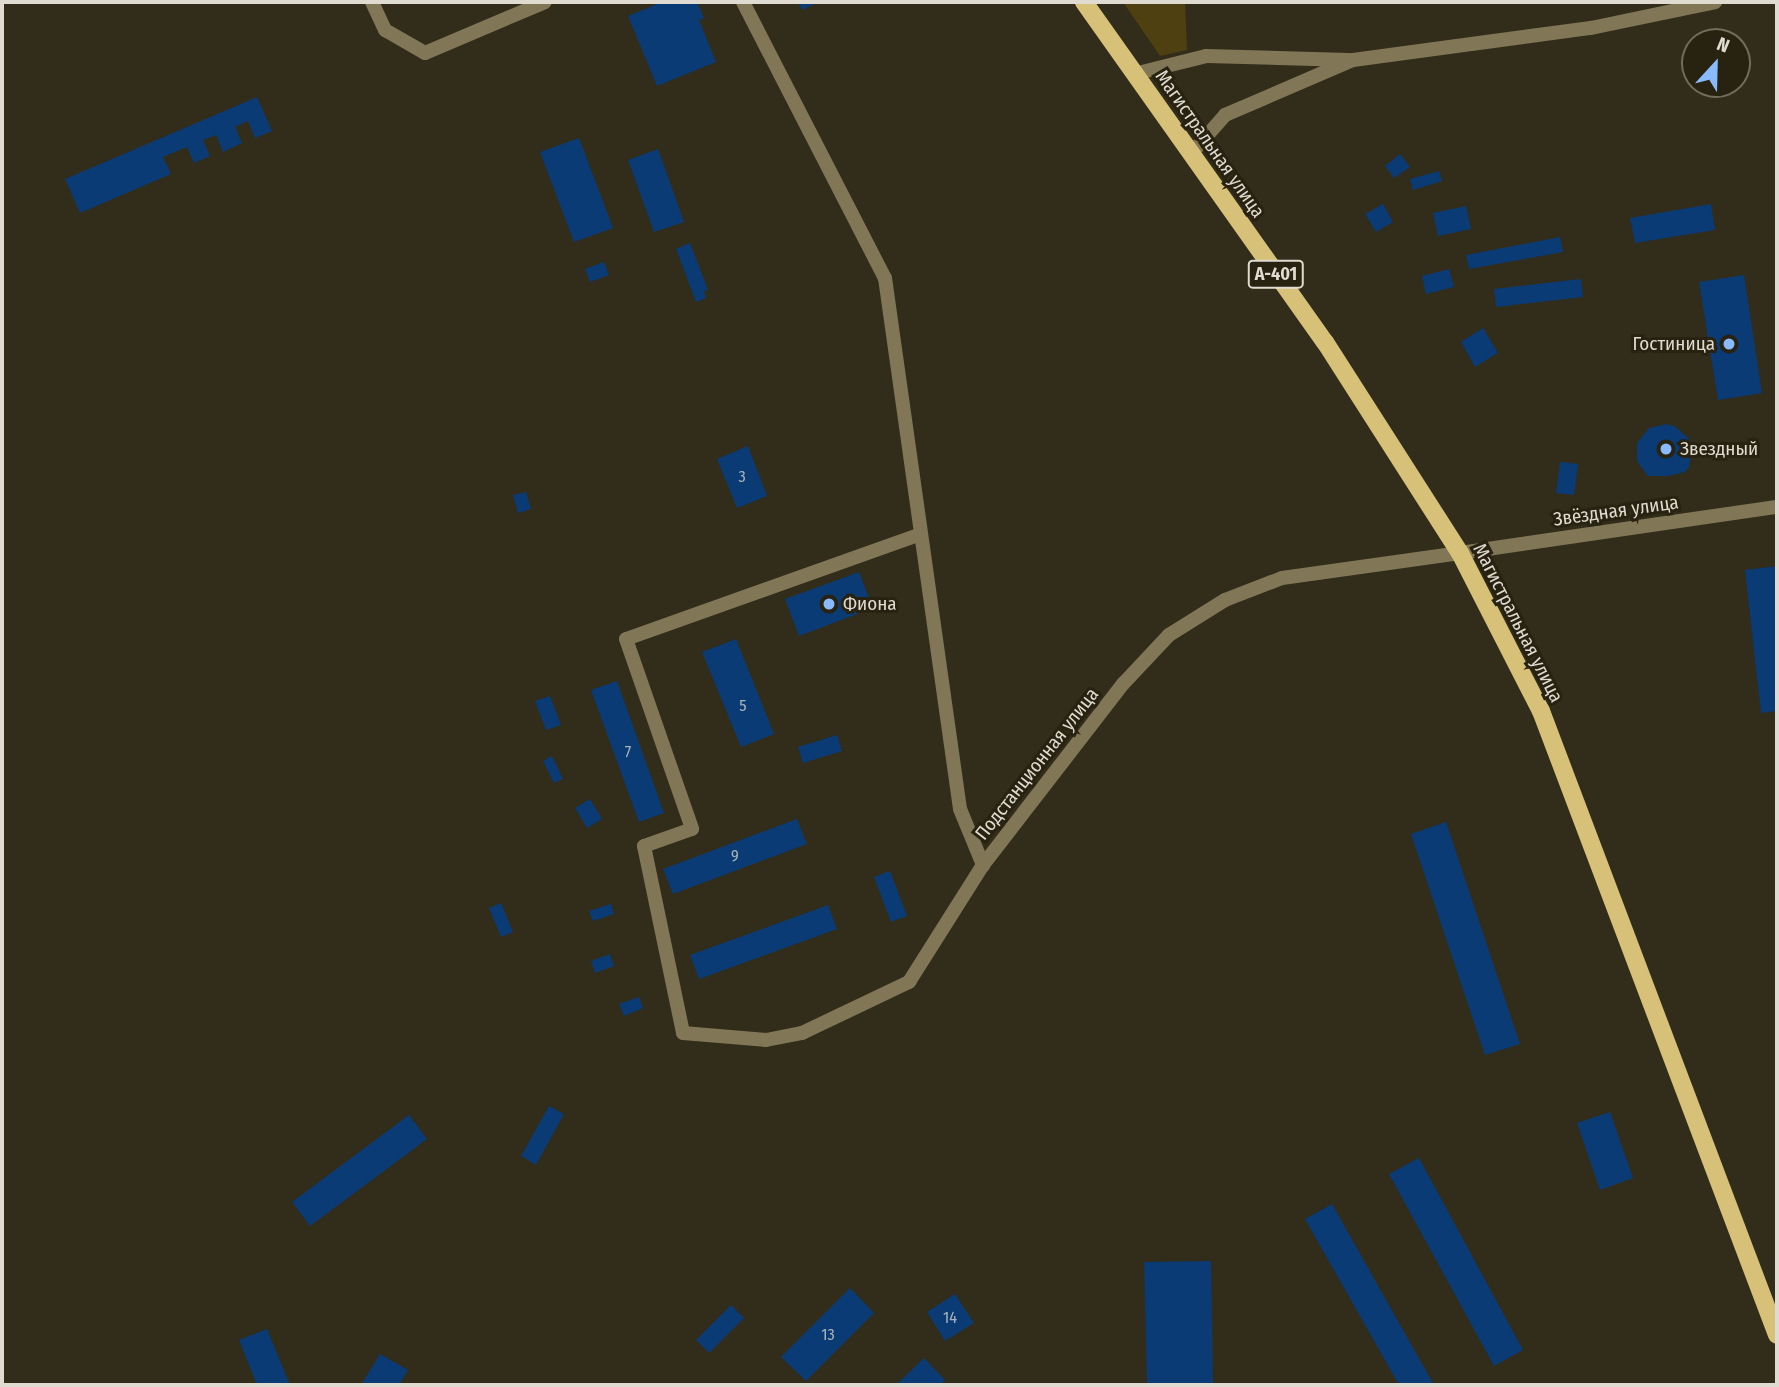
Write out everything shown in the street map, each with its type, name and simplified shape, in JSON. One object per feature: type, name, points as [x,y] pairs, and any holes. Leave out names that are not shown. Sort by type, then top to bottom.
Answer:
[{"type":"main road","name":"Магистральная улица","points":[[1084,2],[1325,342],[1460,553],[1541,711],[1777,1335]]},
{"type":"street","points":[[372,2],[385,30],[425,53],[545,2]]},
{"type":"street","points":[[743,2],[885,278],[960,809],[983,865]]},
{"type":"street","points":[[1134,74],[1206,56],[1353,60],[1591,27],[1715,2]]},
{"type":"street","points":[[1191,154],[1225,115],[1353,60]]},
{"type":"street","name":"Звёздная улица","points":[[1460,553],[1777,507]]},
{"type":"street","name":"Подстанционная улица","points":[[921,534],[626,639],[692,829],[644,846],[683,1033],[766,1040],[802,1033],[909,982],[983,865],[1123,684],[1169,635],[1225,600],[1282,578],[1460,553]]},
{"type":"shaded area","points":[[1123,2],[1185,2],[1187,50],[1160,56]]},
{"type":"building","points":[[662,2],[697,2],[704,18],[699,20],[716,62],[657,86],[628,16]]},
{"type":"building","points":[[798,2],[819,2],[802,10]]},
{"type":"building","points":[[257,97],[272,131],[255,138],[248,121],[235,127],[242,143],[223,152],[216,135],[203,140],[210,156],[194,163],[187,147],[163,157],[171,174],[80,213],[65,179]]},
{"type":"building","points":[[579,138],[613,228],[574,242],[540,152]]},
{"type":"building","points":[[658,149],[684,222],[654,232],[628,160]]},
{"type":"building","points":[[1400,154],[1410,167],[1394,178],[1385,166]]},
{"type":"building","points":[[1439,171],[1442,181],[1413,190],[1410,179]]},
{"type":"building","points":[[1383,204],[1393,222],[1376,232],[1365,214]]},
{"type":"building","points":[[1711,204],[1715,230],[1635,243],[1630,218]]},
{"type":"building","points":[[1466,206],[1471,229],[1438,236],[1433,213]]},
{"type":"building","points":[[1560,237],[1563,252],[1469,269],[1466,255]]},
{"type":"building","points":[[690,243],[708,290],[704,291],[706,298],[696,302],[676,249]]},
{"type":"building","points":[[604,262],[609,275],[590,282],[585,269]]},
{"type":"building","points":[[1449,269],[1454,287],[1426,294],[1422,276]]},
{"type":"building","points":[[1744,275],[1762,393],[1718,400],[1699,282]]},
{"type":"building","points":[[1581,279],[1583,297],[1496,307],[1494,289]]},
{"type":"building","points":[[1483,328],[1498,353],[1475,367],[1461,342]]},
{"type":"building","points":[[1667,424],[1676,427],[1689,439],[1692,449],[1689,467],[1685,472],[1668,476],[1648,476],[1637,461],[1637,443],[1649,428]]},
{"type":"building","points":[[748,446],[767,496],[737,508],[717,459]]},
{"type":"building","points":[[1560,462],[1578,464],[1574,495],[1556,493]]},
{"type":"building","points":[[526,492],[531,509],[518,513],[513,495]]},
{"type":"building","points":[[1777,566],[1777,711],[1761,713],[1745,570]]},
{"type":"building","name":"Фиона","points":[[859,572],[873,608],[799,636],[785,599]]},
{"type":"building","points":[[736,639],[774,734],[741,747],[702,652]]},
{"type":"building","points":[[617,681],[664,813],[639,822],[591,690]]},
{"type":"building","points":[[550,696],[561,725],[546,730],[535,701]]},
{"type":"building","points":[[837,735],[842,751],[803,763],[798,747]]},
{"type":"building","points":[[552,756],[563,779],[554,783],[543,761]]},
{"type":"building","points":[[590,799],[602,819],[587,828],[575,808]]},
{"type":"building","points":[[797,819],[807,844],[673,894],[663,869]]},
{"type":"building","points":[[1446,822],[1520,1044],[1485,1055],[1411,834]]},
{"type":"building","points":[[890,871],[907,916],[891,922],[874,877]]},
{"type":"building","points":[[501,903],[513,932],[501,937],[489,908]]},
{"type":"building","points":[[611,904],[614,914],[593,921],[589,911]]},
{"type":"building","points":[[828,905],[837,929],[699,979],[690,955]]},
{"type":"building","points":[[610,954],[614,966],[595,973],[591,961]]},
{"type":"building","points":[[639,997],[643,1008],[624,1016],[619,1004]]},
{"type":"building","points":[[549,1106],[564,1114],[536,1165],[521,1156]]},
{"type":"building","points":[[1610,1112],[1633,1178],[1600,1190],[1577,1123]]},
{"type":"building","points":[[409,1115],[427,1139],[310,1226],[292,1202]]},
{"type":"building","points":[[1419,1158],[1523,1350],[1494,1366],[1389,1174]]},
{"type":"building","points":[[1332,1204],[1434,1385],[1399,1385],[1305,1219]]},
{"type":"building","points":[[1211,1261],[1213,1385],[1147,1385],[1144,1262]]},
{"type":"building","points":[[850,1288],[874,1313],[806,1381],[781,1357]]},
{"type":"building","points":[[955,1294],[974,1323],[945,1341],[927,1312]]},
{"type":"building","points":[[731,1305],[744,1318],[709,1353],[696,1340]]},
{"type":"building","points":[[267,1329],[290,1385],[257,1385],[239,1340]]},
{"type":"building","points":[[380,1354],[408,1370],[399,1385],[361,1385]]},
{"type":"building","points":[[924,1358],[945,1380],[940,1385],[896,1385]]},
{"type":"place","name":"Гостиница","points":[[1729,344]]},
{"type":"place","name":"Звездный","points":[[1666,449]]},
{"type":"place","name":"Фиона","points":[[829,604]]}]
